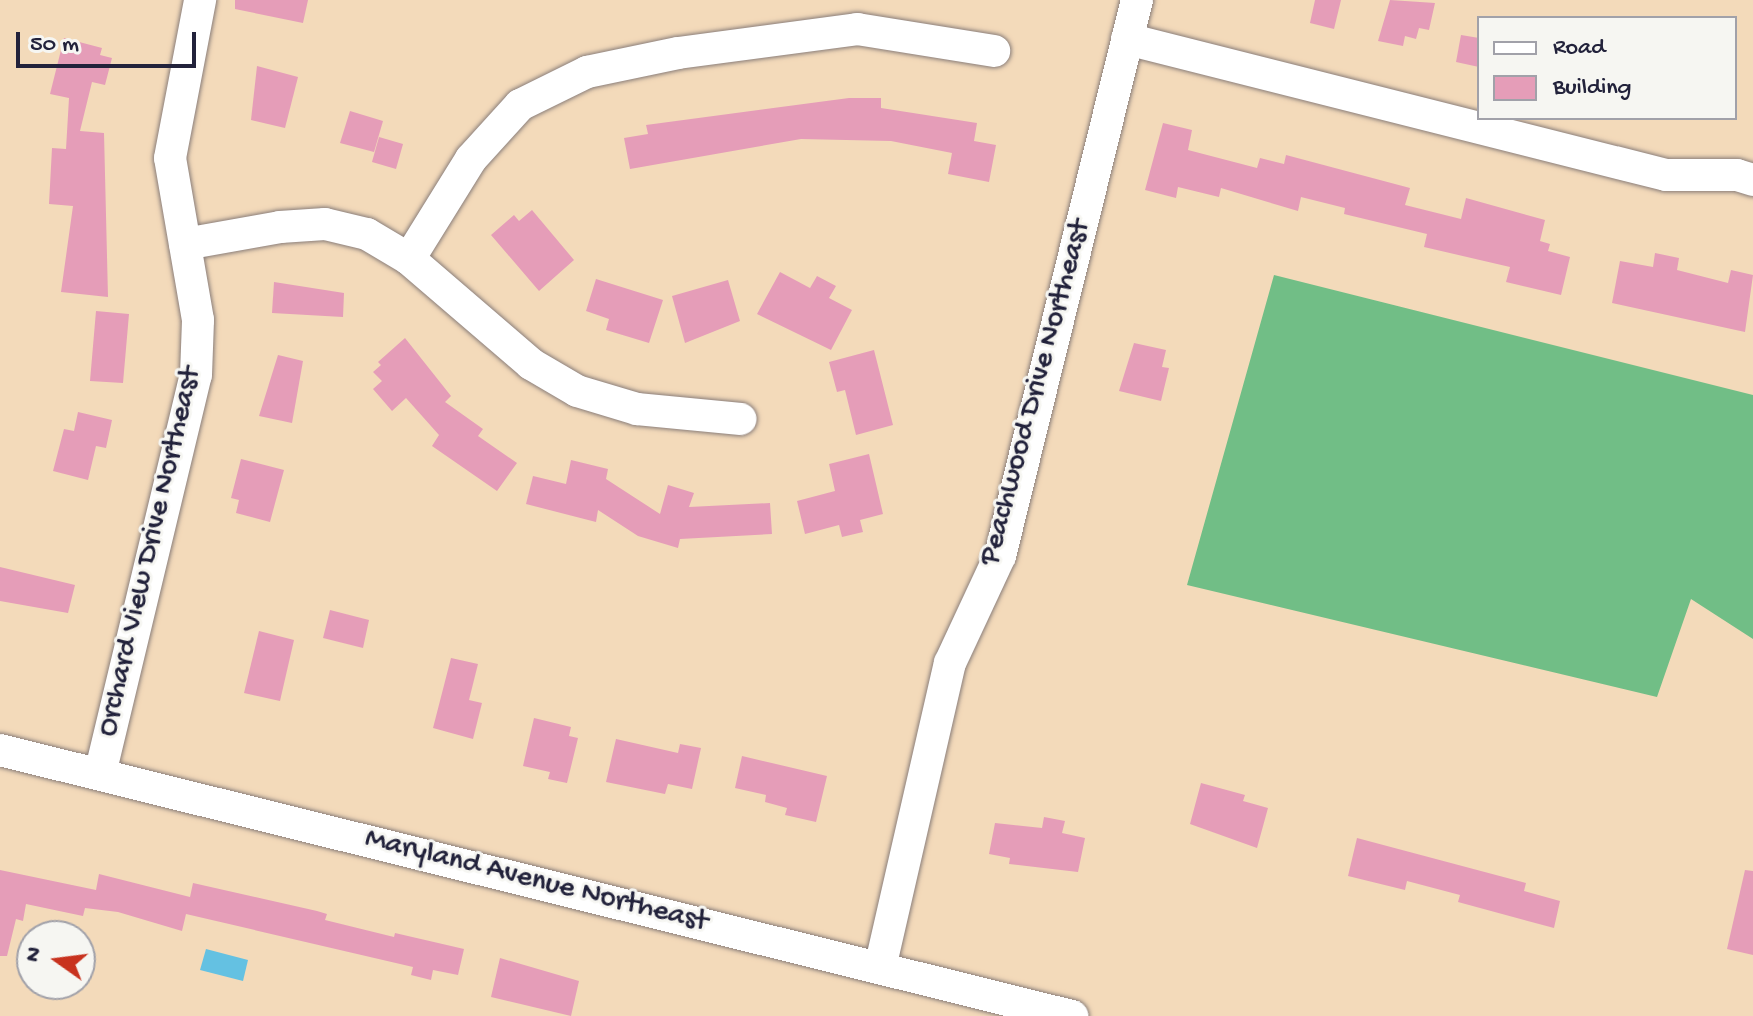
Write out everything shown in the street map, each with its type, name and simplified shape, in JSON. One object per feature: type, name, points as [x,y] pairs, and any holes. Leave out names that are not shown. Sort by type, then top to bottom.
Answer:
[{"type":"street","name":"Orchard View Drive Northeast","points":[[100,774],[196,375],[198,320],[170,158],[200,0]]},
{"type":"street","name":"Peachwood Drive Northeast","points":[[880,968],[950,663],[1000,556],[1137,0]]},
{"type":"street","points":[[409,259],[471,159],[520,105],[587,72],[678,53],[857,29],[994,51]]},
{"type":"street","points":[[1127,39],[1666,175],[1745,177]]},
{"type":"street","points":[[185,244],[325,224],[367,234],[409,259],[531,364],[577,391],[637,409],[741,419]]},
{"type":"street","name":"Maryland Avenue Northeast","points":[[0,750],[1072,1016]]},
{"type":"green space","points":[[1274,275],[1753,395],[1753,639],[1691,599],[1657,697],[1187,585]]},
{"type":"water","points":[[206,949],[248,960],[243,981],[200,970]]},
{"type":"building","points":[[235,0],[308,0],[303,23],[235,9]]},
{"type":"building","points":[[1315,0],[1341,0],[1334,29],[1310,23]]},
{"type":"building","points":[[1390,0],[1435,3],[1429,30],[1419,28],[1416,39],[1405,36],[1403,46],[1378,41]]},
{"type":"building","points":[[1461,35],[1477,38],[1477,67],[1456,62]]},
{"type":"building","points":[[64,38],[102,48],[100,55],[112,58],[105,85],[92,82],[80,131],[104,133],[108,297],[61,292],[73,206],[49,204],[52,148],[66,149],[69,98],[50,94]]},
{"type":"building","points":[[257,66],[298,77],[285,128],[251,120]]},
{"type":"building","points":[[849,98],[881,98],[881,108],[977,123],[974,141],[996,145],[989,182],[948,174],[952,153],[891,141],[801,139],[630,169],[624,138],[648,134],[646,125]]},
{"type":"building","points":[[350,111],[383,121],[374,152],[340,143]]},
{"type":"building","points":[[1163,123],[1192,130],[1188,150],[1257,168],[1260,158],[1284,164],[1286,155],[1410,188],[1405,205],[1461,219],[1466,198],[1545,220],[1540,241],[1550,244],[1548,251],[1570,257],[1561,295],[1506,282],[1510,267],[1424,247],[1427,234],[1344,214],[1345,208],[1301,197],[1298,211],[1221,188],[1219,197],[1178,187],[1176,198],[1145,190]]},
{"type":"building","points":[[379,137],[403,144],[396,169],[372,162]]},
{"type":"building","points":[[532,210],[574,260],[539,291],[491,235],[514,215],[519,221]]},
{"type":"building","points":[[1655,253],[1679,258],[1677,270],[1728,283],[1731,270],[1753,275],[1745,332],[1612,303],[1620,261],[1653,267]]},
{"type":"building","points":[[780,272],[810,288],[817,276],[836,286],[829,298],[852,310],[831,350],[757,314]]},
{"type":"building","points":[[596,279],[663,300],[649,343],[606,330],[609,319],[586,311]]},
{"type":"building","points":[[728,280],[740,321],[685,343],[672,296]]},
{"type":"building","points":[[274,282],[344,293],[343,317],[272,313]]},
{"type":"building","points":[[96,311],[129,314],[123,383],[90,381]]},
{"type":"building","points":[[405,338],[451,396],[445,402],[483,429],[478,436],[517,463],[497,491],[432,446],[439,435],[406,398],[392,411],[373,389],[382,381],[373,372],[381,365],[378,362]]},
{"type":"building","points":[[1134,343],[1166,350],[1162,367],[1169,368],[1161,401],[1119,391]]},
{"type":"building","points":[[874,350],[893,425],[856,435],[845,390],[837,392],[829,362]]},
{"type":"building","points":[[278,355],[303,361],[292,423],[259,416]]},
{"type":"building","points":[[78,412],[112,420],[106,448],[96,446],[88,480],[53,471],[64,429],[74,431]]},
{"type":"building","points":[[869,454],[883,514],[860,520],[863,532],[842,537],[839,525],[805,534],[797,501],[835,491],[829,464]]},
{"type":"building","points":[[241,459],[284,470],[270,522],[236,513],[239,500],[231,498]]},
{"type":"building","points":[[571,460],[608,469],[606,479],[660,514],[668,485],[694,493],[689,507],[770,503],[772,534],[680,539],[678,548],[638,536],[598,510],[596,522],[526,504],[533,476],[566,484]]},
{"type":"building","points":[[0,567],[75,585],[68,613],[0,601]]},
{"type":"building","points":[[330,610],[369,620],[363,648],[323,638]]},
{"type":"building","points":[[259,631],[294,640],[280,701],[244,693]]},
{"type":"building","points":[[451,658],[478,664],[469,700],[482,703],[473,739],[433,728]]},
{"type":"building","points":[[534,718],[571,727],[569,736],[578,738],[567,783],[548,779],[550,772],[523,766]]},
{"type":"building","points":[[616,739],[678,753],[680,744],[701,748],[692,789],[668,784],[665,794],[606,782]]},
{"type":"building","points":[[742,756],[827,776],[816,822],[785,815],[787,808],[765,802],[766,795],[735,788]]},
{"type":"building","points":[[1201,783],[1245,795],[1243,801],[1268,808],[1257,848],[1190,824]]},
{"type":"building","points":[[1044,817],[1065,821],[1062,833],[1085,838],[1078,872],[1009,864],[1010,858],[989,854],[995,823],[1042,828]]},
{"type":"building","points":[[1357,838],[1526,883],[1524,891],[1560,901],[1554,928],[1458,902],[1460,895],[1407,881],[1405,890],[1348,876]]},
{"type":"building","points":[[0,870],[96,890],[99,874],[190,897],[193,883],[317,911],[327,914],[325,920],[394,937],[395,933],[464,949],[458,975],[433,970],[431,980],[411,975],[413,967],[186,914],[182,931],[118,912],[85,908],[83,916],[26,904],[23,920],[16,919],[7,956],[0,956]]},
{"type":"building","points":[[1745,870],[1753,871],[1753,955],[1727,949]]},
{"type":"building","points":[[500,958],[579,981],[571,1016],[491,997]]}]
